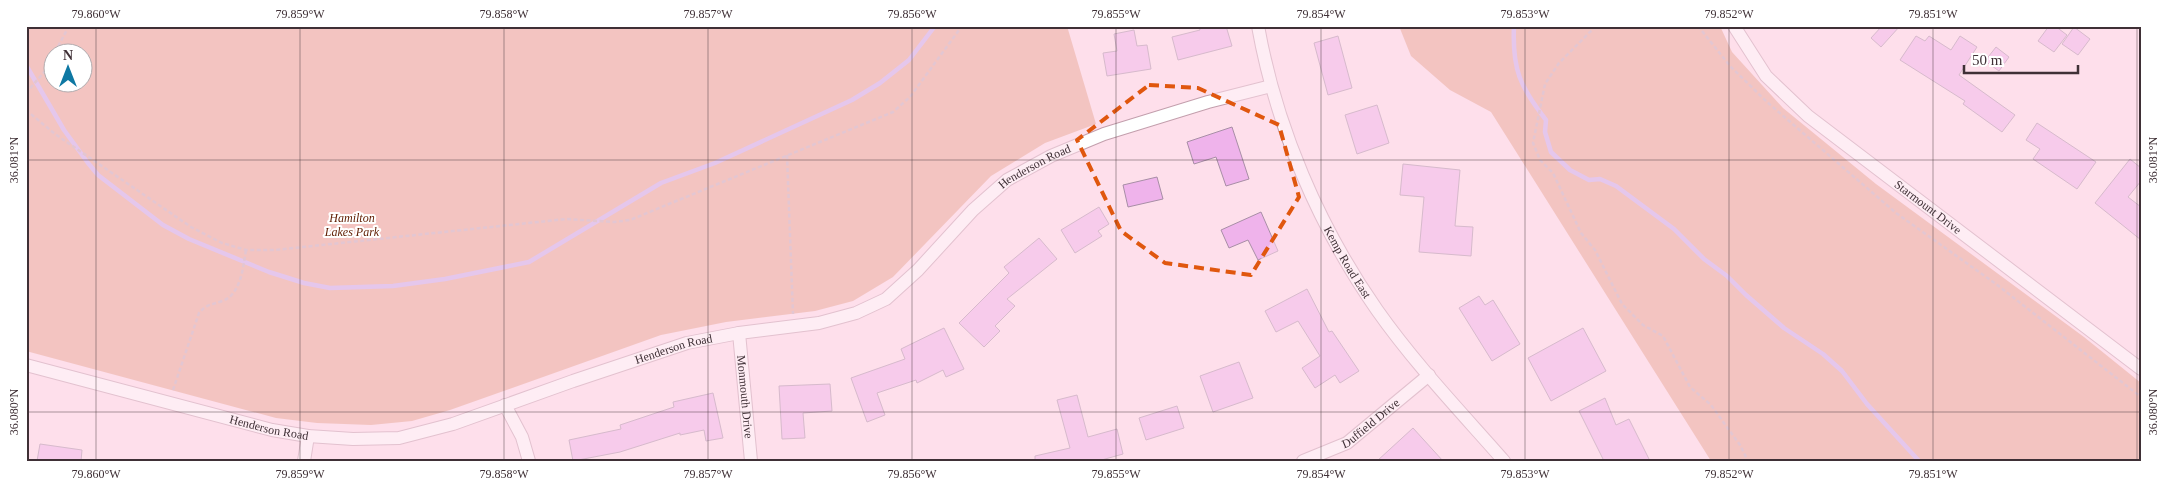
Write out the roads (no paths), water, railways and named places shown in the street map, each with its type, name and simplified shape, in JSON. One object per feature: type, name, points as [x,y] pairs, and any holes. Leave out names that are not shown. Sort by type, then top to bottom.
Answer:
[{"type":"street","name":"Kemp Road East","points":[[1258,26],[1270,86],[1301,169],[1339,253],[1378,312],[1429,375],[1504,461]]},
{"type":"street","name":"Starmount Drive","points":[[1734,26],[1766,76],[1808,116],[2141,369]]},
{"type":"street","name":"Henderson Road","points":[[26,365],[272,430],[308,436],[353,439],[399,438],[453,424],[687,343],[739,333],[819,323],[856,313],[886,299],[918,270],[973,210],[1007,180],[1051,156],[1104,134],[1208,102],[1270,86]]},
{"type":"street","name":"Monmouth Drive","points":[[739,333],[751,461]]},
{"type":"street","name":"Duffield Drive","points":[[1303,461],[1347,442],[1429,375]]},
{"type":"street","points":[[505,405],[522,438],[529,461]]},
{"type":"street","points":[[304,461],[308,436]]},
{"type":"waterway","points":[[26,65],[64,130],[98,175],[163,225],[189,239],[269,272],[304,283],[330,288],[393,286],[445,279],[529,262],[661,183],[715,163],[852,100],[880,83],[909,60],[935,26]]},
{"type":"waterway","points":[[1514,26],[1516,66],[1524,87],[1546,120],[1545,132],[1551,152],[1570,170],[1589,180],[1600,179],[1616,186],[1674,229],[1704,259],[1727,276],[1784,328],[1823,354],[1842,371],[1867,404],[1919,461]]},
{"type":"park label","name":"Hamilton Lakes Park","points":[[352,225]]}]
